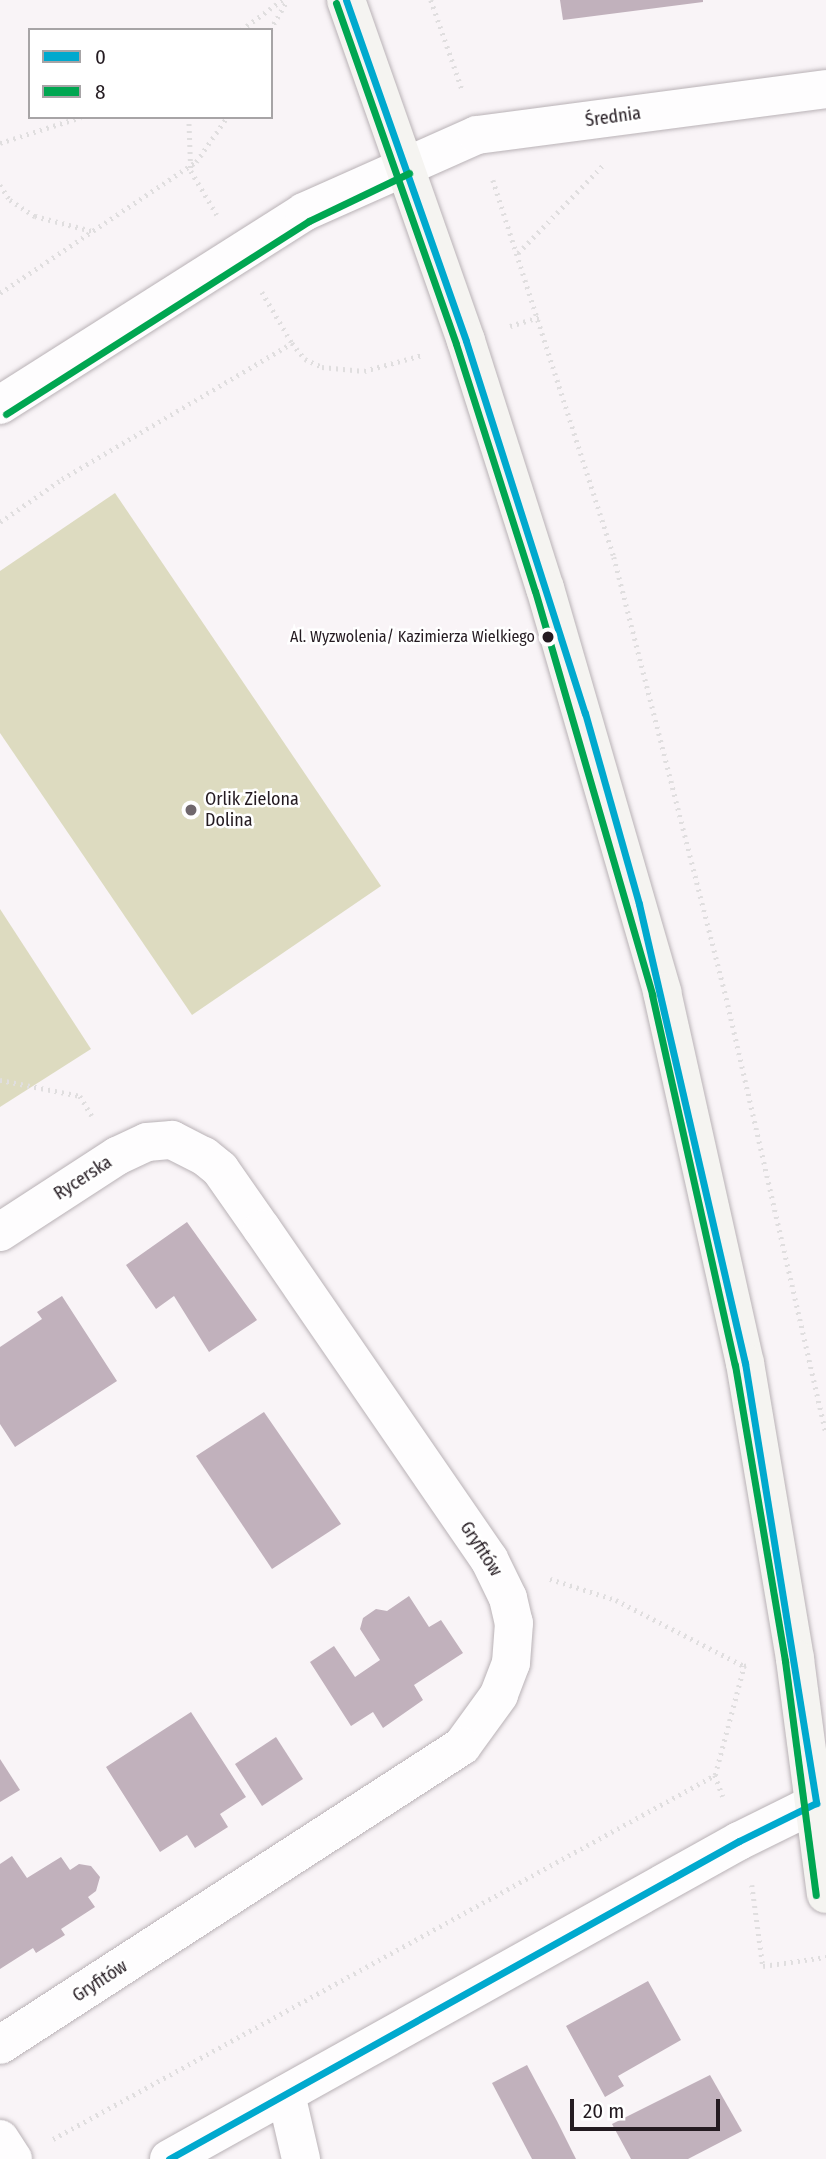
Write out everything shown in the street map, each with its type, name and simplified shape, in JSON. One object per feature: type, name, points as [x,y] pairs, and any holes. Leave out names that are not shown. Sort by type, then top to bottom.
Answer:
[{"type":"street","points":[[346,0],[466,341],[585,713],[665,1005],[745,1363],[821,1800],[826,1894]]},
{"type":"street","name":"Średnia","points":[[0,405],[304,212],[404,164],[477,135],[826,89]]},
{"type":"street","name":"Rycerska","points":[[0,1232],[117,1156],[147,1142],[172,1140]]},
{"type":"street","name":"Gryfitów","points":[[0,2045],[462,1746],[483,1723],[511,1663],[514,1623],[508,1598],[489,1559],[220,1169],[188,1145],[172,1140]]},
{"type":"street","points":[[169,2159],[739,1841],[821,1800]]},
{"type":"street","points":[[286,2094],[302,2159]]},
{"type":"street","points":[[0,2139],[27,2152]]},
{"type":"path","points":[[244,28],[285,0]]},
{"type":"path","points":[[271,28],[285,0]]},
{"type":"path","points":[[431,0],[540,317],[617,569],[728,1004],[826,1433]]},
{"type":"path","points":[[0,143],[75,119]]},
{"type":"path","points":[[189,119],[191,166]]},
{"type":"path","points":[[0,293],[191,166],[226,119]]},
{"type":"path","points":[[518,253],[612,156]]},
{"type":"path","points":[[0,185],[10,200],[35,216],[92,231]]},
{"type":"path","points":[[0,522],[62,479],[292,343],[305,359],[322,368],[364,371],[540,317]]},
{"type":"path","points":[[0,1080],[80,1097],[117,1156]]},
{"type":"path","points":[[489,1559],[616,1600],[744,1666],[795,1659]]},
{"type":"path","points":[[744,1666],[715,1775],[752,1885],[762,1966],[826,1957]]},
{"type":"path","points":[[27,2152],[715,1775]]},
{"type":"shaded area","name":"Orlik Zielona Dolina","points":[[115,493],[381,886],[192,1015],[0,733],[0,571]]},
{"type":"shaded area","points":[[0,909],[91,1049],[0,1107]]},
{"type":"building","points":[[560,0],[703,0],[703,2],[563,20]]},
{"type":"building","points":[[187,1222],[257,1320],[209,1352],[174,1296],[156,1309],[126,1265]]},
{"type":"building","points":[[62,1296],[117,1381],[15,1447],[0,1424],[0,1347],[42,1319],[37,1312]]},
{"type":"building","points":[[264,1412],[341,1524],[272,1569],[196,1456]]},
{"type":"building","points":[[409,1596],[429,1627],[441,1620],[463,1653],[414,1685],[423,1700],[383,1728],[373,1712],[351,1726],[310,1662],[334,1646],[355,1677],[380,1660],[360,1629],[363,1618],[376,1609],[387,1611]]},
{"type":"building","points":[[191,1712],[246,1797],[220,1814],[228,1827],[195,1848],[187,1835],[160,1852],[106,1767]]},
{"type":"building","points":[[276,1737],[303,1779],[262,1806],[235,1764]]},
{"type":"building","points":[[0,1759],[20,1790],[0,1802]]},
{"type":"building","points":[[12,1856],[27,1878],[61,1857],[70,1870],[79,1864],[91,1866],[100,1877],[96,1891],[88,1897],[95,1907],[61,1929],[65,1935],[36,1953],[33,1948],[0,1969],[0,1864]]},
{"type":"building","points":[[648,1981],[681,2040],[618,2076],[624,2086],[605,2097],[566,2026]]},
{"type":"building","points":[[527,2065],[576,2159],[532,2159],[492,2083]]},
{"type":"building","points":[[710,2075],[742,2131],[688,2159],[631,2159],[612,2124]]},
{"type":"transit line","name":"0","points":[[346,0],[466,341],[585,713],[639,904],[745,1363],[816,1803]]},
{"type":"transit line","name":"8","points":[[336,3],[456,344],[535,591],[652,995],[735,1365],[785,1661],[816,1895]]},
{"type":"transit line","name":"8","points":[[6,414],[309,221],[409,173]]},
{"type":"transit line","name":"0","points":[[169,2159],[739,1841],[816,1803]]},
{"type":"place","name":"Al. Wyzwolenia/ Kazimierza Wielkiego","points":[[548,637]]},
{"type":"place","name":"Orlik Zielona Dolina","points":[[191,810]]}]
